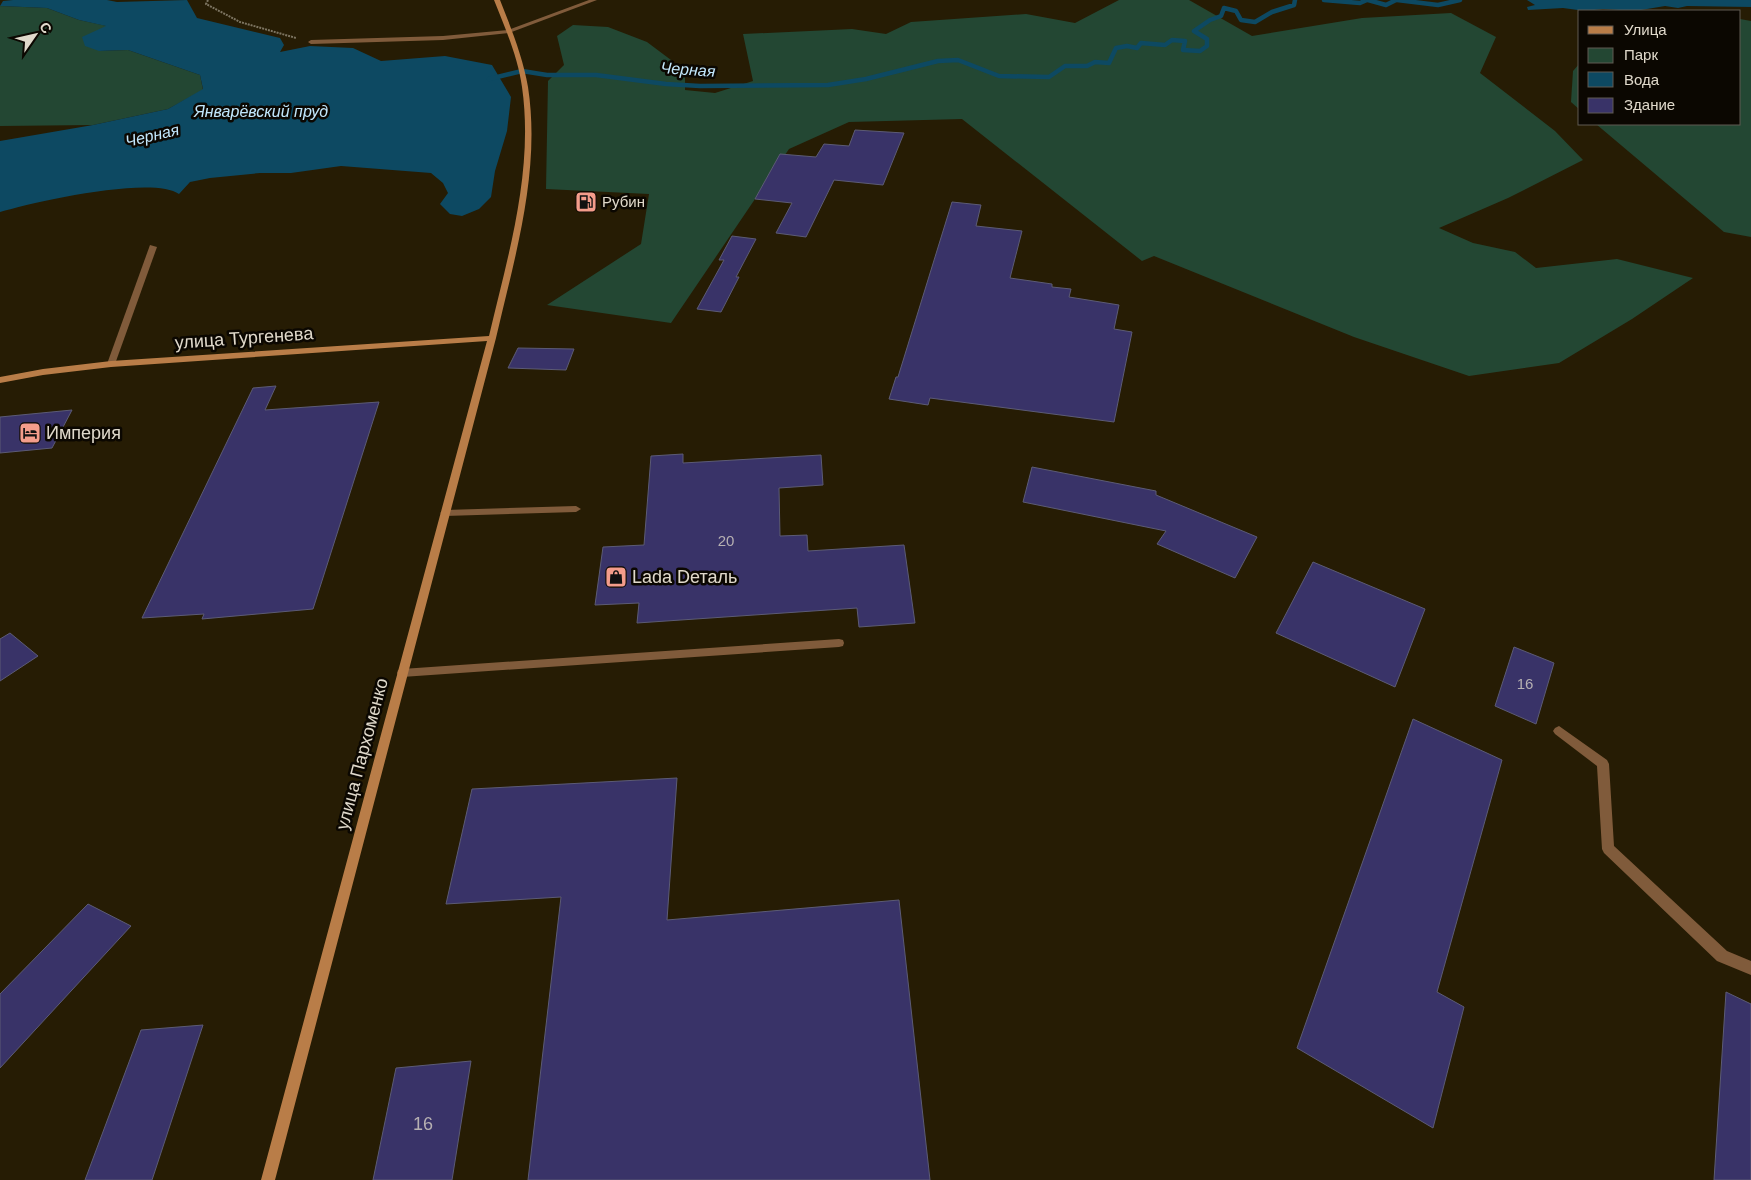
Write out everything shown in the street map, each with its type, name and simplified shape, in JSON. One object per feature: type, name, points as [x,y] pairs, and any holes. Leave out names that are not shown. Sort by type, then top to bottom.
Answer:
[{"type":"street","name":"улица Пархоменко","points":[[268,1180],[492,338],[524,197],[528,147],[525,88],[521,66],[497,0]]},
{"type":"street","name":"улица Тургенева","points":[[0,380],[43,372],[111,364],[492,338]]},
{"type":"lane","points":[[312,42],[443,38],[509,31],[594,0]]},
{"type":"lane","points":[[111,364],[153,247]]},
{"type":"lane","points":[[445,513],[576,509]]},
{"type":"lane","points":[[402,673],[840,644]]},
{"type":"lane","points":[[1559,731],[1603,764],[1608,849],[1722,956],[1751,968]]},
{"type":"path","points":[[208,0],[206,4],[240,22],[312,42]]},
{"type":"green space","points":[[1119,0],[1189,0],[1252,36],[1362,18],[1451,13],[1496,37],[1480,73],[1555,131],[1583,160],[1508,198],[1439,228],[1473,243],[1515,252],[1536,268],[1617,259],[1693,278],[1632,319],[1559,363],[1469,376],[1354,337],[1154,256],[1142,261],[962,119],[849,122],[789,149],[671,323],[547,305],[641,244],[649,194],[546,189],[548,81],[564,65],[557,36],[573,25],[608,27],[647,42],[671,60],[685,76],[685,90],[715,93],[753,81],[743,34],[852,29],[886,34],[911,22],[1026,14],[1075,23]]},
{"type":"green space","points":[[0,6],[47,8],[79,20],[107,26],[99,51],[128,50],[200,75],[203,90],[168,109],[93,125],[0,126]]},
{"type":"green space","points":[[1741,19],[1751,21],[1751,237],[1724,232],[1597,125],[1741,125]]},
{"type":"green space","points":[[1578,65],[1578,108],[1571,102],[1573,71]]},
{"type":"water","name":"Январёвский пруд","points":[[107,0],[117,2],[187,0],[197,18],[280,38],[284,45],[280,52],[310,46],[353,48],[381,61],[445,56],[492,65],[511,97],[507,131],[495,171],[491,197],[479,209],[462,216],[450,214],[440,204],[448,193],[443,183],[431,173],[341,166],[291,173],[260,173],[210,178],[190,182],[179,194],[165,189],[145,187],[92,192],[38,202],[0,212],[0,141],[93,125],[168,109],[203,89],[200,75],[128,50],[99,51],[85,46],[82,37],[106,26],[79,20],[47,8],[0,6],[3,1]]},
{"type":"water","points":[[1527,0],[1751,0],[1751,7],[1687,6],[1678,8],[1665,6],[1641,10],[1578,10],[1563,8],[1528,10],[1527,7],[1535,5]]},
{"type":"building","points":[[855,130],[904,133],[883,185],[834,180],[806,237],[776,233],[792,203],[755,199],[780,154],[816,157],[824,144],[849,146]]},
{"type":"building","points":[[952,202],[981,205],[976,226],[1022,231],[1010,278],[1052,284],[1052,287],[1071,289],[1069,297],[1119,305],[1114,329],[1132,332],[1114,422],[930,398],[928,405],[889,399],[896,377],[898,377]]},
{"type":"building","points":[[732,236],[756,239],[736,277],[739,277],[721,312],[697,309],[724,260],[719,260]]},
{"type":"building","points":[[518,348],[574,349],[566,370],[508,368]]},
{"type":"building","points":[[276,386],[265,410],[379,402],[313,609],[202,619],[204,614],[142,618],[253,388]]},
{"type":"building","name":"Империя","points":[[72,410],[52,448],[0,453],[0,417]]},
{"type":"building","points":[[683,454],[683,463],[821,455],[823,485],[779,488],[780,536],[807,535],[808,551],[904,545],[915,623],[859,627],[857,608],[637,623],[639,603],[595,605],[603,547],[644,545],[651,456]]},
{"type":"building","points":[[1032,467],[1156,491],[1156,495],[1257,537],[1235,578],[1157,544],[1166,531],[1023,502]]},
{"type":"building","points":[[1313,562],[1425,609],[1395,687],[1276,633]]},
{"type":"building","points":[[10,633],[38,656],[0,681],[0,639]]},
{"type":"building","points":[[1514,647],[1554,663],[1536,724],[1495,706]]},
{"type":"building","points":[[1413,719],[1502,760],[1437,992],[1464,1007],[1433,1128],[1297,1048]]},
{"type":"building","points":[[677,778],[667,920],[899,900],[930,1180],[528,1180],[561,897],[446,904],[472,789]]},
{"type":"building","points":[[88,904],[131,926],[0,1068],[0,994]]},
{"type":"building","points":[[1726,992],[1751,1004],[1751,1180],[1714,1180]]},
{"type":"building","points":[[203,1025],[152,1180],[85,1180],[141,1030]]},
{"type":"building","points":[[471,1061],[452,1180],[373,1180],[396,1068]]},
{"type":"waterway","name":"Черная","points":[[489,79],[522,71],[547,75],[596,75],[666,84],[700,86],[828,85],[866,79],[938,61],[958,60],[999,76],[1049,77],[1065,66],[1087,66],[1095,62],[1109,63],[1116,48],[1127,46],[1137,48],[1141,43],[1165,45],[1172,40],[1185,41],[1183,50],[1200,51],[1207,46],[1207,39],[1194,31],[1210,20],[1221,16],[1224,8],[1236,11],[1241,20],[1255,22],[1272,12],[1294,5],[1295,0]]},
{"type":"waterway","name":"Черная","points":[[1324,0],[1360,3],[1367,0]]},
{"type":"waterway","name":"Черная","points":[[1368,0],[1386,5],[1396,0]]},
{"type":"waterway","name":"Черная","points":[[1397,0],[1438,5],[1460,0]]},
{"type":"place","name":"Рубин","points":[[586,202]]},
{"type":"place","name":"Империя","points":[[30,433]]},
{"type":"place","name":"Lada Dеталь","points":[[616,577]]}]
